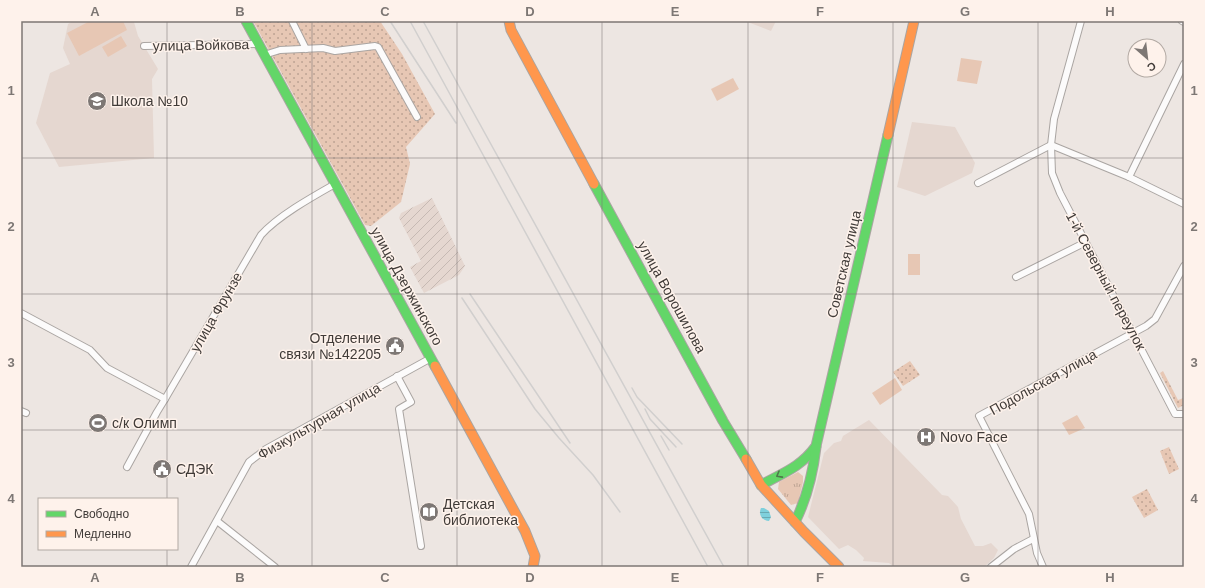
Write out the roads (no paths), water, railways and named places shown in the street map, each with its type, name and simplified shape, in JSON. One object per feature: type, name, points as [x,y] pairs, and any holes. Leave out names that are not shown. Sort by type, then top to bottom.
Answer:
[{"type":"street","name":"улица Дзержинского","points":[[246,21],[525,531],[535,556],[533,567]]},
{"type":"street","points":[[292,21],[306,49]]},
{"type":"street","name":"улица Ворошилова","points":[[509,21],[511,30],[544,92],[723,421],[761,485],[794,522],[839,567]]},
{"type":"street","name":"Советская улица","points":[[761,485],[805,461],[816,446],[914,21]]},
{"type":"street","name":"1-й Северный переулок","points":[[1081,21],[1054,119],[1050,145],[1052,173],[1060,194],[1133,332],[1174,414],[1182,414]]},
{"type":"street","name":"улица Войкова","points":[[144,46],[259,44]]},
{"type":"street","points":[[264,55],[280,50],[324,48],[335,51],[375,46],[378,47],[417,117]]},
{"type":"street","points":[[1129,177],[1184,64]]},
{"type":"street","points":[[978,183],[1050,145],[1129,177],[1184,204]]},
{"type":"street","name":"улица Фрунзе","points":[[127,467],[157,412],[266,228],[335,184]]},
{"type":"street","points":[[1016,277],[1086,242]]},
{"type":"street","name":"Подольская улица","points":[[1043,567],[1036,553],[1028,511],[979,416],[1156,319],[1184,266]]},
{"type":"street","points":[[21,313],[90,350],[107,368],[165,399]]},
{"type":"street","name":"Физкультурная улица","points":[[191,567],[249,462],[266,449],[431,358]]},
{"type":"street","points":[[397,376],[411,402],[399,409],[420,546]]},
{"type":"street","points":[[794,522],[805,501],[816,446]]},
{"type":"street","points":[[792,468],[800,467],[807,472],[809,486]]},
{"type":"street","points":[[217,521],[275,567]]},
{"type":"street","points":[[990,567],[1014,548],[1033,540]]},
{"type":"water","points":[[761,508],[769,511],[771,517],[769,521],[764,520],[761,517]]},
{"type":"railway","points":[[390,21],[456,123]]},
{"type":"railway","points":[[410,21],[708,567]]},
{"type":"railway","points":[[423,21],[724,567]]},
{"type":"railway","points":[[470,294],[570,443]]},
{"type":"railway","points":[[462,298],[535,409],[593,475],[620,512]]},
{"type":"railway","points":[[632,388],[637,397],[682,444]]},
{"type":"railway","points":[[645,409],[650,419],[676,447]]},
{"type":"railway","points":[[661,436],[669,450]]},
{"type":"place","name":"Школа №10","points":[[97,101]]},
{"type":"place","name":"Отделение связи №142205","points":[[395,346]]},
{"type":"place","name":"с/к Олимп","points":[[98,423]]},
{"type":"place","name":"Novo Face","points":[[926,437]]},
{"type":"place","name":"СДЭК","points":[[162,469]]},
{"type":"place","name":"Детская библиотека","points":[[429,512]]}]
